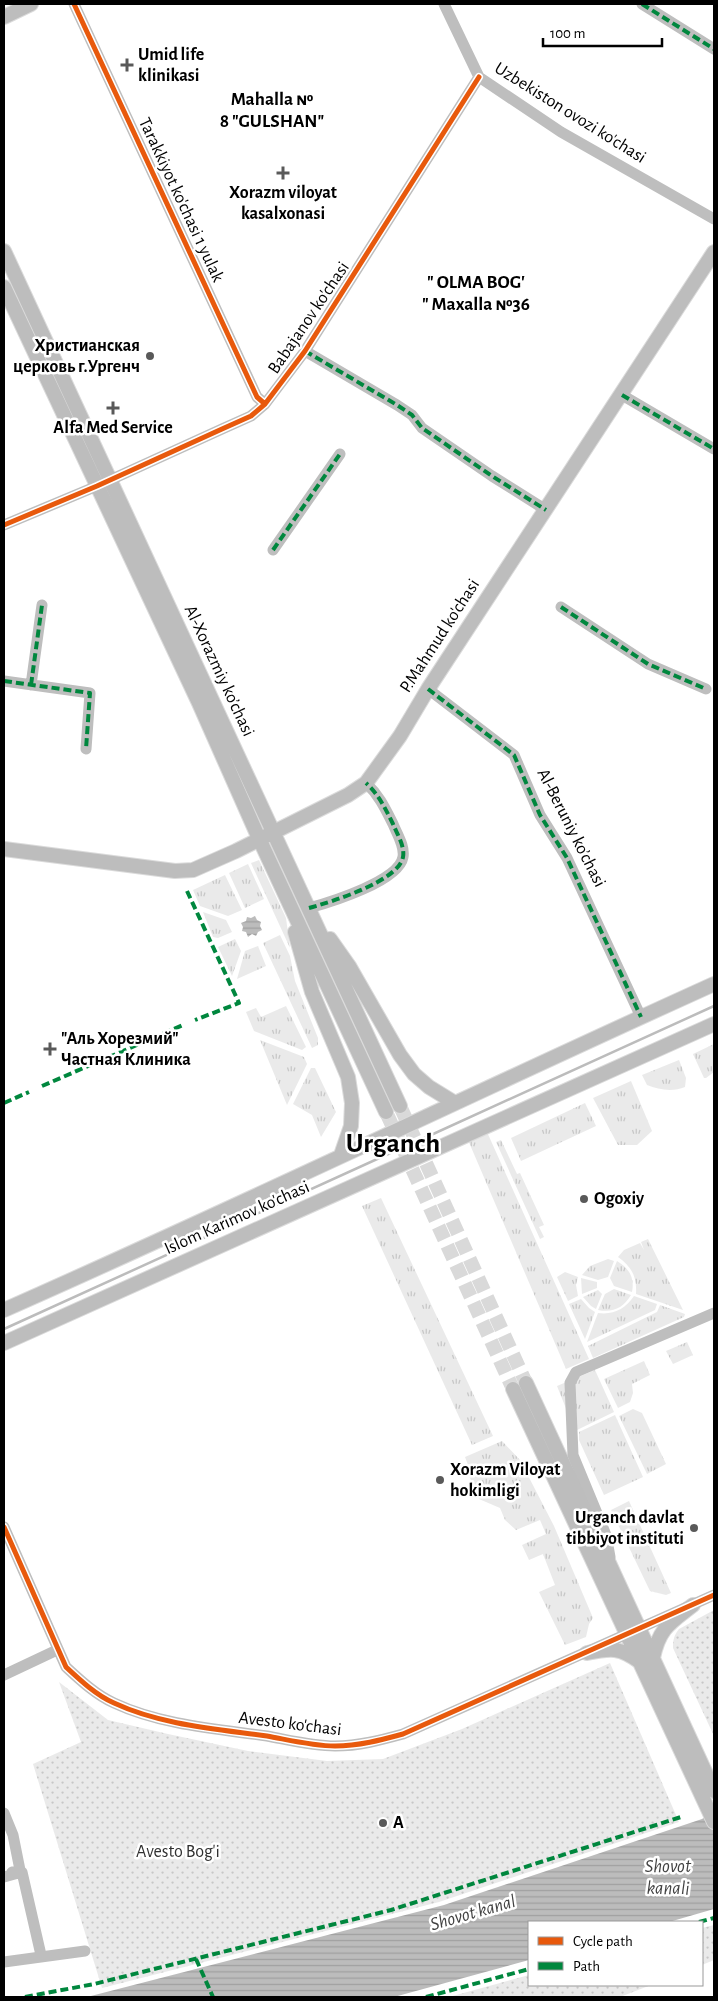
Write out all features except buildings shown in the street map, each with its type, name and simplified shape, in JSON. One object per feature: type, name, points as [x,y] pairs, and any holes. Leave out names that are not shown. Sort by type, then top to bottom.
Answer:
[{"type":"main road","points":[[4,16],[31,4]]},
{"type":"main road","name":"Al-Xorazmiy ko’chasi","points":[[4,251],[110,480],[280,830],[309,908],[400,1106]]},
{"type":"main road","name":"P.Mahmud ko'chasi","points":[[4,849],[175,871],[193,870],[236,852],[280,830],[366,783],[400,736],[428,689],[714,252]]},
{"type":"main road","name":"Al-Xorazmiy ko’chasi","points":[[4,287],[199,703],[259,839],[386,1112]]},
{"type":"main road","points":[[284,893],[312,992],[348,1077],[352,1103],[351,1126],[341,1155]]},
{"type":"main road","points":[[309,908],[348,966],[400,1055],[414,1074],[429,1087],[455,1103]]},
{"type":"main road","points":[[641,1017],[714,984]]},
{"type":"main road","name":"Islom Karimov ko'chasi","points":[[4,1310],[641,1017]]},
{"type":"main road","name":"Islom Karimov ko'chasi","points":[[4,1342],[714,1024]]},
{"type":"main road","points":[[526,1383],[615,1576],[633,1632]]},
{"type":"main road","points":[[513,1389],[710,1792],[714,1822]]},
{"type":"main road","points":[[646,1660],[662,1632],[693,1605]]},
{"type":"main road","points":[[587,1653],[605,1649],[618,1650],[646,1660]]},
{"type":"street","name":"Tarakkiyot ko'chasi 1 yulak","points":[[74,4],[253,388],[260,401],[265,404]]},
{"type":"street","name":"Uzbekiston ovozi ko'chasi","points":[[444,4],[479,77],[560,132],[714,219]]},
{"type":"street","points":[[642,4],[714,49]]},
{"type":"street","name":"Babajanov ko'chasi","points":[[4,525],[110,480],[251,416],[265,404],[305,351],[479,77]]},
{"type":"street","points":[[305,351],[412,415],[422,428],[546,510]]},
{"type":"street","points":[[622,395],[714,449]]},
{"type":"street","points":[[273,550],[340,454]]},
{"type":"street","points":[[31,685],[42,605]]},
{"type":"street","points":[[561,607],[648,664],[706,689]]},
{"type":"street","points":[[4,681],[90,693],[86,749]]},
{"type":"street","name":"Al-Beruniy ko’chasi","points":[[428,689],[514,754],[540,815],[567,858],[641,1017]]},
{"type":"street","points":[[309,908],[368,886],[388,876],[400,866],[403,856],[401,842],[378,795],[366,783]]},
{"type":"street","points":[[615,1576],[606,1535],[573,1455],[570,1383],[576,1372],[714,1314]]},
{"type":"street","name":"Avesto ko'chasi","points":[[4,1527],[57,1650],[66,1666],[82,1682],[107,1699],[132,1711],[200,1726],[334,1746],[357,1745],[403,1734],[714,1595]]},
{"type":"street","points":[[4,1675],[57,1650]]},
{"type":"street","points":[[4,1812],[14,1835],[20,1870],[4,1876]]},
{"type":"street","points":[[4,1876],[22,1872],[42,1955]]},
{"type":"street","points":[[4,1962],[42,1955],[85,1951]]},
{"type":"green space","points":[[259,860],[286,918],[290,948],[251,863]]},
{"type":"green space","points":[[248,864],[264,899],[245,908],[229,873]]},
{"type":"green space","points":[[225,875],[242,910],[228,916],[200,906],[193,890]]},
{"type":"green space","points":[[203,912],[226,920],[232,932],[218,938],[213,937]]},
{"type":"green space","points":[[280,935],[290,956],[295,981],[318,1038],[318,1045],[312,1048],[263,943]]},
{"type":"green space","points":[[235,939],[241,951],[232,976],[218,947]]},
{"type":"green space","points":[[258,946],[266,966],[237,979],[245,951]]},
{"type":"green space","points":[[286,1006],[306,1047],[302,1050],[254,1031],[246,1012],[256,1008],[261,1017]]},
{"type":"green space","points":[[260,1040],[304,1057],[307,1064],[287,1105]]},
{"type":"green space","points":[[714,1044],[714,1072],[704,1078],[693,1054]]},
{"type":"green space","points":[[679,1060],[686,1078],[685,1087],[676,1090],[666,1090],[647,1085],[642,1075]]},
{"type":"green space","points":[[311,1068],[315,1068],[336,1112],[321,1137],[312,1115],[293,1104]]},
{"type":"green space","points":[[631,1081],[652,1131],[637,1145],[618,1145],[593,1098]]},
{"type":"green space","points":[[585,1103],[596,1126],[521,1161],[511,1138]]},
{"type":"green space","points":[[487,1132],[589,1359],[566,1369],[468,1140]]},
{"type":"green space","points":[[501,1140],[517,1174],[520,1173],[544,1225],[539,1227],[544,1237],[540,1239],[496,1142]]},
{"type":"green space","points":[[381,1198],[493,1436],[472,1445],[362,1206]]},
{"type":"green space","points":[[648,1239],[683,1310],[636,1294],[636,1282],[633,1273],[618,1257],[624,1250],[640,1243],[644,1250],[641,1242]]},
{"type":"green space","points":[[608,1259],[614,1261],[608,1277],[598,1280],[582,1275],[590,1266]]},
{"type":"green space","points":[[617,1261],[625,1267],[632,1278],[632,1292],[614,1286],[610,1278]]},
{"type":"green space","points":[[565,1272],[578,1277],[576,1285],[578,1296],[568,1301],[557,1277]]},
{"type":"green space","points":[[581,1278],[597,1282],[597,1288],[582,1294]]},
{"type":"green space","points":[[614,1289],[631,1295],[617,1309],[608,1311],[598,1310],[605,1294]]},
{"type":"green space","points":[[598,1290],[602,1294],[596,1309],[583,1297]]},
{"type":"green space","points":[[634,1296],[657,1304],[655,1310],[587,1342],[598,1313],[609,1313],[619,1310]]},
{"type":"green space","points":[[581,1299],[595,1312],[585,1339],[569,1304]]},
{"type":"green space","points":[[660,1305],[685,1314],[684,1317],[593,1358],[588,1346],[657,1312]]},
{"type":"green space","points":[[687,1342],[693,1355],[673,1364],[666,1351]]},
{"type":"green space","points":[[644,1361],[650,1375],[632,1384],[633,1393],[630,1402],[618,1408],[604,1379]]},
{"type":"green space","points":[[595,1370],[614,1412],[575,1431],[557,1386]]},
{"type":"green space","points":[[633,1409],[642,1413],[666,1464],[647,1474],[619,1416]]},
{"type":"green space","points":[[615,1415],[643,1477],[604,1495],[579,1440],[579,1432]]},
{"type":"green space","points":[[502,1441],[520,1460],[554,1526],[593,1618],[589,1624],[586,1637],[565,1645],[539,1592],[555,1585],[543,1554],[529,1560],[522,1545],[546,1534],[540,1520],[516,1530],[505,1520],[500,1508],[479,1499],[467,1471],[470,1470],[465,1457]]},
{"type":"green space","points":[[629,1501],[671,1593],[666,1595],[650,1591],[611,1510]]},
{"type":"green space","points":[[714,1610],[714,1736],[673,1648],[674,1638],[679,1629]]},
{"type":"green space","name":"Avesto Bog'i","points":[[610,1663],[679,1822],[439,1902],[102,1988],[33,1764],[81,1742],[59,1682],[108,1720],[248,1751],[327,1761],[383,1759],[462,1729]]},
{"type":"green space","points":[[714,1925],[714,1960],[703,1965],[703,1928]]},
{"type":"green space","points":[[528,1975],[528,1986],[648,1986],[620,1997],[449,1997]]},
{"type":"water","points":[[255,916],[261,922],[262,930],[256,936],[252,934],[248,937],[246,932],[242,931],[241,923],[246,921],[247,917]]},
{"type":"water","name":"Shovot kanali","points":[[714,1811],[714,1909],[672,1921],[528,1921],[528,1960],[394,1997],[87,1997],[444,1905],[702,1819]]},
{"type":"waterway","points":[[420,1140],[714,1006]]},
{"type":"waterway","points":[[4,1329],[397,1150]]},
{"type":"tunnel","points":[[400,1106],[526,1383]]},
{"type":"tunnel","points":[[386,1112],[513,1389]]},
{"type":"marked path","points":[[642,4],[714,49]]},
{"type":"marked path","points":[[305,351],[397,405],[412,415],[422,428],[546,510]]},
{"type":"marked path","points":[[622,395],[714,449]]},
{"type":"marked path","points":[[273,550],[340,454]]},
{"type":"marked path","points":[[31,685],[42,605]]},
{"type":"marked path","points":[[561,607],[648,664],[706,689]]},
{"type":"marked path","points":[[4,681],[90,693],[86,749]]},
{"type":"marked path","points":[[428,689],[514,755],[540,815],[567,858],[641,1017]]},
{"type":"marked path","points":[[309,908],[363,889],[390,874],[399,866],[403,857],[402,844],[384,807],[366,783]]},
{"type":"marked path","points":[[187,891],[239,1003],[195,1020]]},
{"type":"marked path","points":[[42,1086],[183,1025]]},
{"type":"marked path","points":[[4,1103],[29,1092]]},
{"type":"marked path","points":[[25,1997],[94,1984],[391,1910],[681,1817]]},
{"type":"marked path","points":[[703,1921],[714,1918]]},
{"type":"marked path","points":[[196,1959],[213,1997]]},
{"type":"marked path","points":[[426,1997],[528,1969]]},
{"type":"cycle path","points":[[74,4],[257,397],[265,404]]},
{"type":"cycle path","points":[[4,525],[97,486],[251,416],[265,404],[305,351],[479,77]]},
{"type":"cycle path","points":[[4,1527],[66,1667],[95,1692],[107,1700],[132,1710],[170,1721],[318,1745],[353,1745],[403,1734],[714,1595]]},
{"type":"place","name":"Umid life klinikasi","points":[[127,65]]},
{"type":"place","name":"Xorazm viloyat kasalxonasi","points":[[283,173]]},
{"type":"place","name":"Христианская церковь г.Ургенч","points":[[150,356]]},
{"type":"place","name":"Alfa Med Service","points":[[113,408]]},
{"type":"place","name":"\"Аль Хорезмий\" Частная Клиника","points":[[50,1049]]},
{"type":"place","name":"Ogoxiy","points":[[584,1199]]},
{"type":"place","name":"Xorazm Viloyat hokimligi","points":[[440,1480]]},
{"type":"place","name":"Urganch davlat tibbiyot instituti","points":[[694,1528]]},
{"type":"place","name":"A","points":[[383,1823]]},
{"type":"district","name":"Mahalla № 8 \"GULSHAN\"","points":[[272,110]]},
{"type":"district","name":"\" OLMA BOG' \" Maxalla №36","points":[[476,293]]},
{"type":"district","name":"Urganch","points":[[393,1144]]},
{"type":"water label","name":"Shovot kanal","points":[[473,1913]]}]
